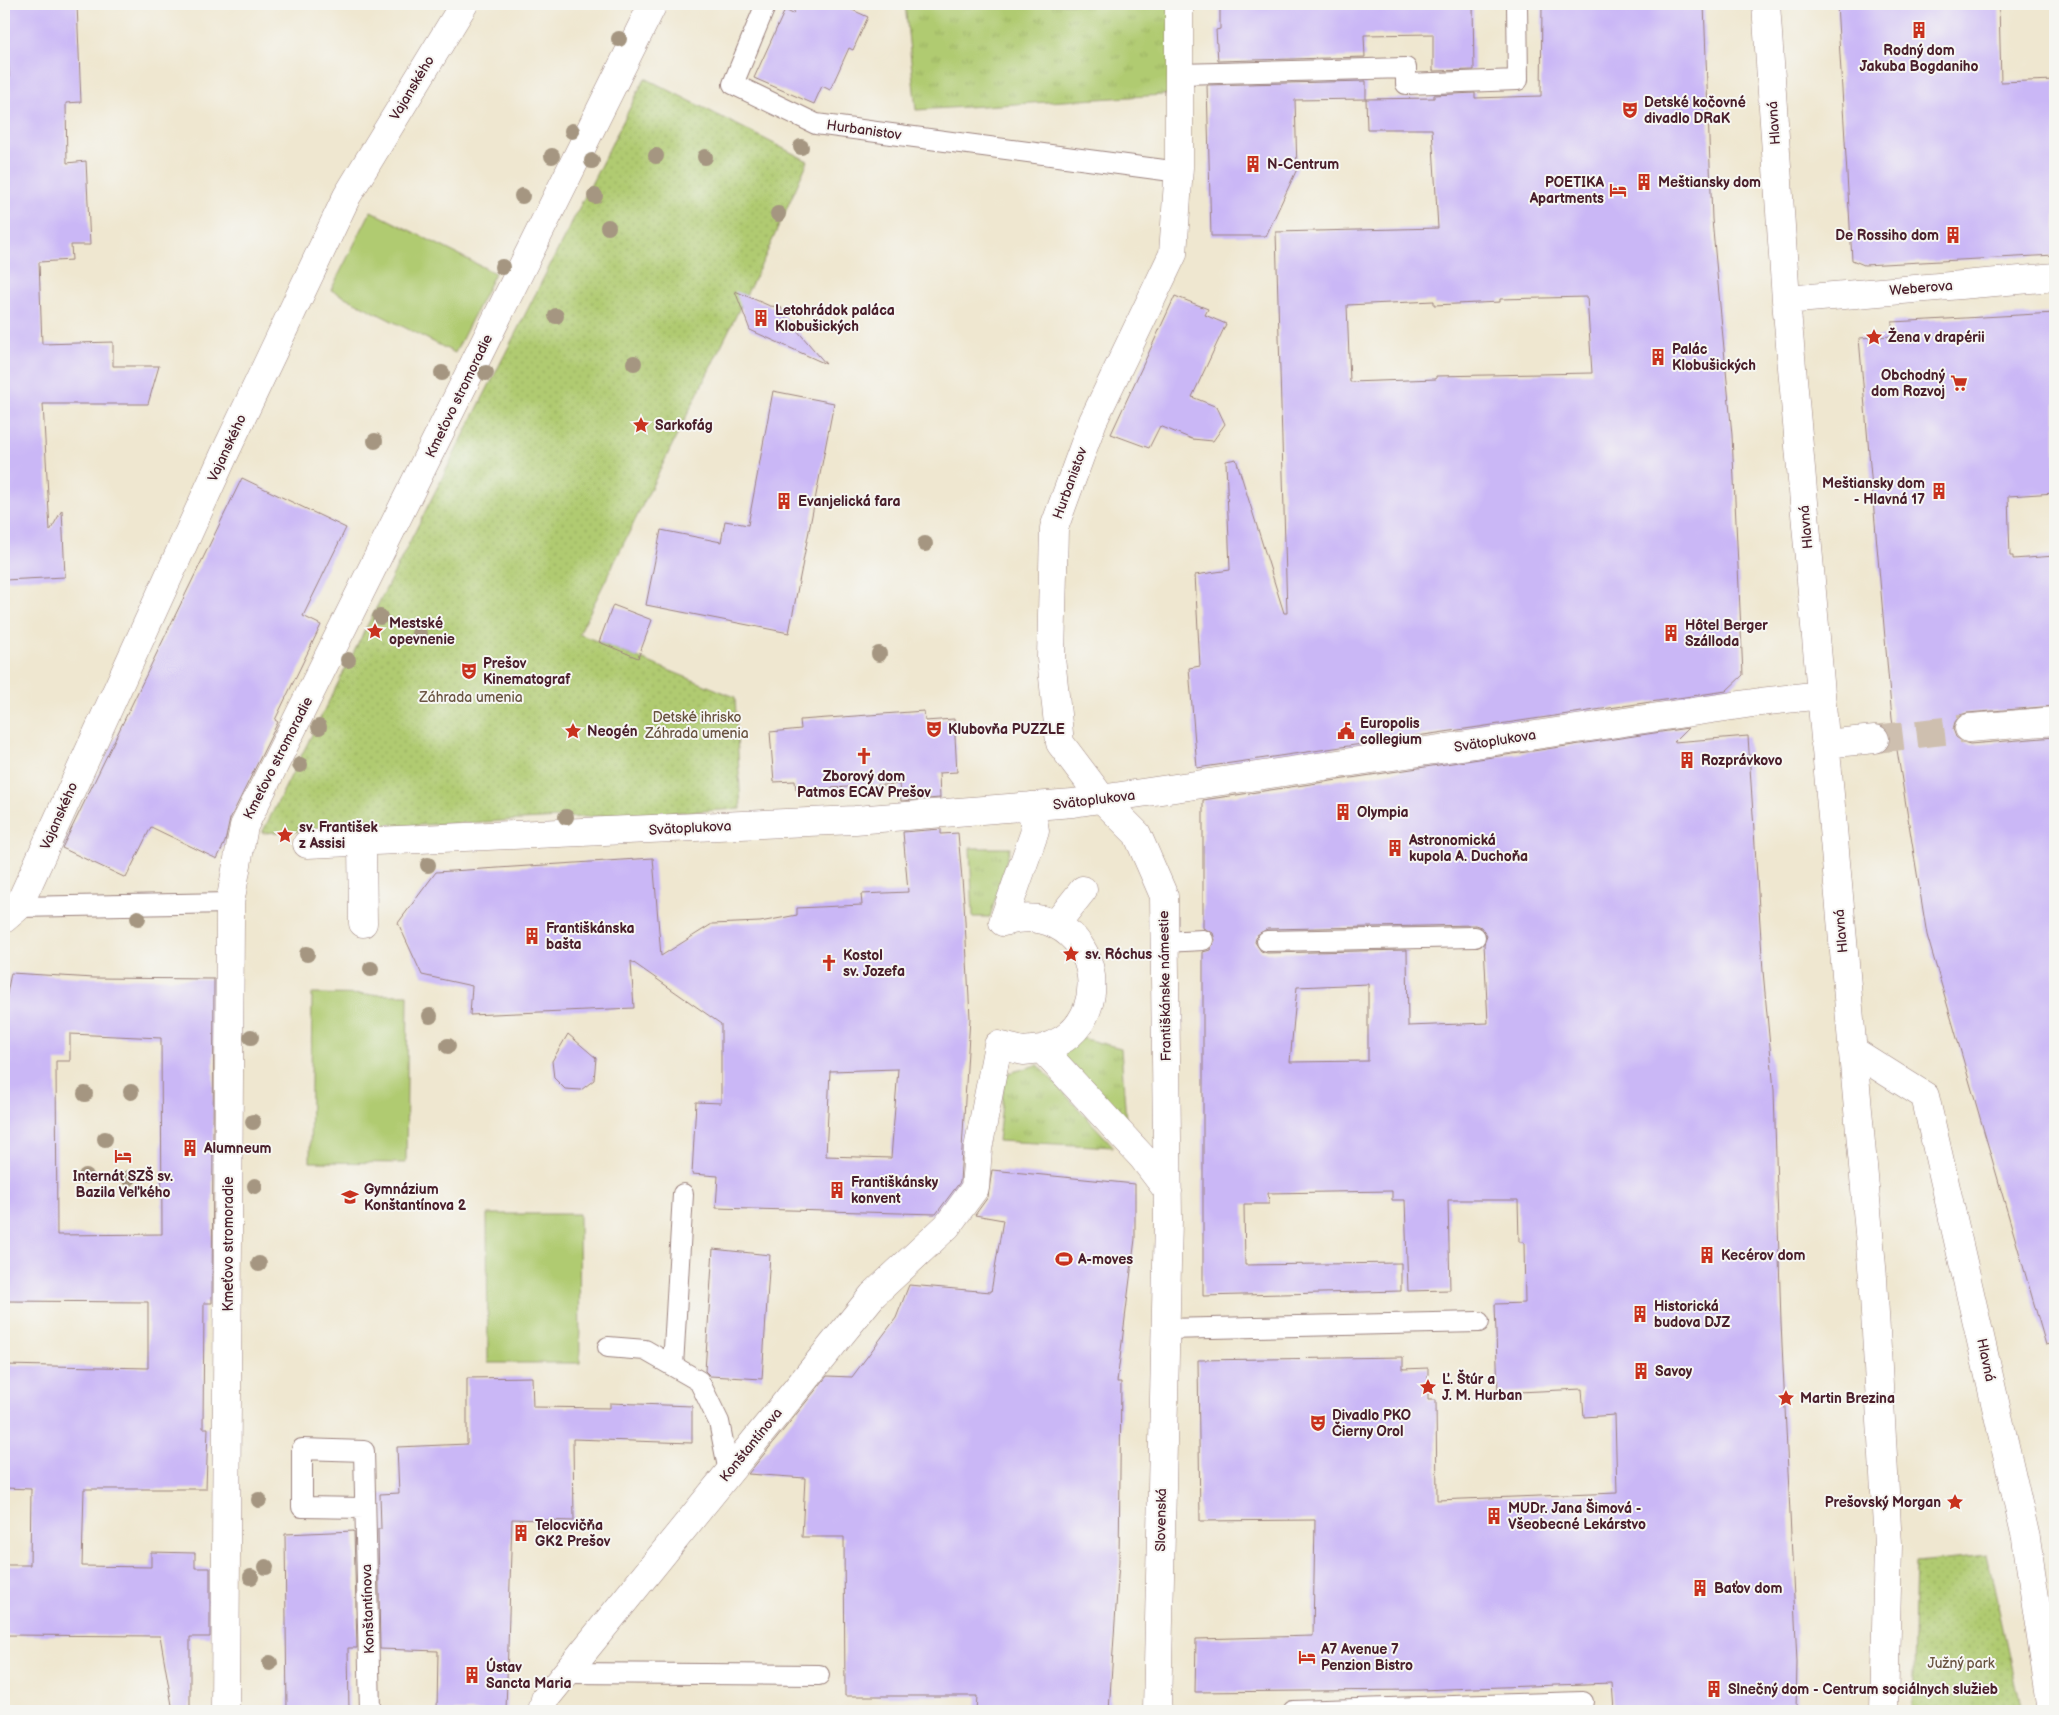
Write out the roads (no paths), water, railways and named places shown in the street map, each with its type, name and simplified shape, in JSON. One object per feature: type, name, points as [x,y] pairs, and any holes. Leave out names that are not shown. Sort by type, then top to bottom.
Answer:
[{"type":"street","name":"Vajanského","points":[[11,913],[347,196],[464,4]]},
{"type":"street","name":"Kmeťovo stromoradie","points":[[225,1711],[230,903],[244,826],[653,4]]},
{"type":"street","name":"Hurbanistov","points":[[1103,800],[1060,743],[1051,658],[1054,528],[1093,421],[1173,254],[1179,172],[1179,4]]},
{"type":"street","name":"Hlavná","points":[[1766,4],[1786,300],[1873,1278],[1888,1545],[1884,1711]]},
{"type":"street","name":"Weberova","points":[[1786,300],[2055,277]]},
{"type":"street","name":"Svätoplukova","points":[[306,844],[855,820],[1103,800],[1750,703],[1821,695]]},
{"type":"street","points":[[1969,728],[2055,721]]},
{"type":"street","points":[[1825,744],[1875,739]]},
{"type":"street","name":"Františkánske námestie","points":[[1103,800],[1137,834],[1164,896],[1168,1219]]},
{"type":"street","points":[[1031,806],[1035,831],[1003,922],[1021,917],[1056,924],[1078,942],[1086,956],[1090,969],[1092,988],[1088,1008],[1077,1027],[1059,1042],[1042,1049],[1143,1158],[1168,1191]]},
{"type":"street","points":[[362,842],[363,922]]},
{"type":"street","points":[[1056,924],[1083,890]]},
{"type":"street","name":"Konštantínova","points":[[542,1711],[545,1699],[873,1295],[947,1226],[975,1188],[978,1149],[998,1045],[1024,1051],[1042,1049]]},
{"type":"street","name":"Hlavná","points":[[1852,1050],[1925,1096],[2026,1538],[2052,1711]]},
{"type":"street","name":"Slovenská","points":[[1157,1711],[1168,1219]]},
{"type":"lane","name":"Hurbanistov","points":[[766,4],[733,84],[816,124],[1179,172]]},
{"type":"lane","points":[[1179,74],[1406,68],[1406,84],[1518,80],[1517,4]]},
{"type":"lane","name":"Vajanského","points":[[11,913],[230,903]]},
{"type":"lane","points":[[1267,941],[1474,937]]},
{"type":"lane","points":[[1164,942],[1203,940]]},
{"type":"lane","points":[[673,1366],[683,1194]]},
{"type":"lane","points":[[1166,1329],[1479,1322]]},
{"type":"lane","points":[[608,1347],[645,1350],[699,1381],[719,1422],[729,1472]]},
{"type":"lane","name":"Konštantínova","points":[[364,1508],[370,1711]]},
{"type":"lane","points":[[566,1673],[819,1675]]},
{"type":"lane","points":[[1293,1711],[1583,1702]]},
{"type":"tunnel","points":[[1875,739],[1969,728]]},
{"type":"place","name":"Rodný dom Jakuba Bogdaniho","points":[[1919,30]]},
{"type":"place","name":"Detské kočovné divadlo DRaK","points":[[1630,110]]},
{"type":"place","name":"N-Centrum","points":[[1253,164]]},
{"type":"place","name":"Meštiansky dom","points":[[1644,182]]},
{"type":"place","name":"POETIKA Apartments","points":[[1618,190]]},
{"type":"place","name":"De Rossiho dom","points":[[1953,235]]},
{"type":"place","name":"Letohrádok paláca Klobušických","points":[[761,318]]},
{"type":"place","name":"Žena v drapérii","points":[[1874,337]]},
{"type":"place","name":"Palác Klobušických","points":[[1658,357]]},
{"type":"place","name":"Obchodný dom Rozvoj","points":[[1959,383]]},
{"type":"place","name":"Sarkofág","points":[[641,425]]},
{"type":"place","name":"Meštiansky dom - Hlavná 17","points":[[1939,491]]},
{"type":"place","name":"Evanjelická fara","points":[[784,501]]},
{"type":"place","name":"Mestské opevnenie","points":[[375,631]]},
{"type":"place","name":"Hôtel Berger Szálloda","points":[[1671,633]]},
{"type":"place","name":"Prešov Kinematograf","points":[[469,671]]},
{"type":"place","name":"Klubovňa PUZZLE","points":[[934,729]]},
{"type":"place","name":"Neogén","points":[[573,731]]},
{"type":"place","name":"Europolis collegium","points":[[1346,731]]},
{"type":"place","name":"Zborový dom Patmos ECAV Prešov","points":[[864,756]]},
{"type":"place","name":"Rozprávkovo","points":[[1687,760]]},
{"type":"place","name":"Olympia","points":[[1343,812]]},
{"type":"place","name":"sv. František z Assisi","points":[[285,835]]},
{"type":"place","name":"Astronomická kupola A. Duchoňa","points":[[1395,848]]},
{"type":"place","name":"Františkánska bašta","points":[[532,936]]},
{"type":"place","name":"sv. Róchus","points":[[1071,954]]},
{"type":"place","name":"Kostol sv. Jozefa","points":[[829,963]]},
{"type":"place","name":"Alumneum","points":[[190,1148]]},
{"type":"place","name":"Internát SZŠ sv. Bazila Veľkého","points":[[123,1156]]},
{"type":"place","name":"Františkánsky konvent","points":[[837,1190]]},
{"type":"place","name":"Gymnázium Konštantínova 2","points":[[350,1197]]},
{"type":"place","name":"Kecérov dom","points":[[1707,1255]]},
{"type":"place","name":"A-moves","points":[[1064,1259]]},
{"type":"place","name":"Historická budova DJZ","points":[[1640,1314]]},
{"type":"place","name":"Savoy","points":[[1641,1371]]},
{"type":"place","name":"Ľ. Štúr a J. M. Hurban","points":[[1428,1387]]},
{"type":"place","name":"Martin Brezina","points":[[1786,1398]]},
{"type":"place","name":"Divadlo PKO Čierny Orol","points":[[1318,1423]]},
{"type":"place","name":"Prešovský Morgan","points":[[1955,1502]]},
{"type":"place","name":"MUDr. Jana Šimová - Všeobecné Lekárstvo","points":[[1494,1516]]},
{"type":"place","name":"Telocvičňa GK2 Prešov","points":[[521,1533]]},
{"type":"place","name":"Baťov dom","points":[[1700,1588]]},
{"type":"place","name":"A7 Avenue 7 Penzion Bistro","points":[[1307,1657]]},
{"type":"place","name":"Ústav Sancta Maria","points":[[472,1675]]},
{"type":"place","name":"Slnečný dom - Centrum sociálnych služieb","points":[[1714,1689]]},
{"type":"park label","name":"Záhrada umenia","points":[[471,697]]},
{"type":"park label","name":"Detské ihrisko Záhrada umenia","points":[[697,726]]},
{"type":"park label","name":"Južný park","points":[[1961,1663]]}]
